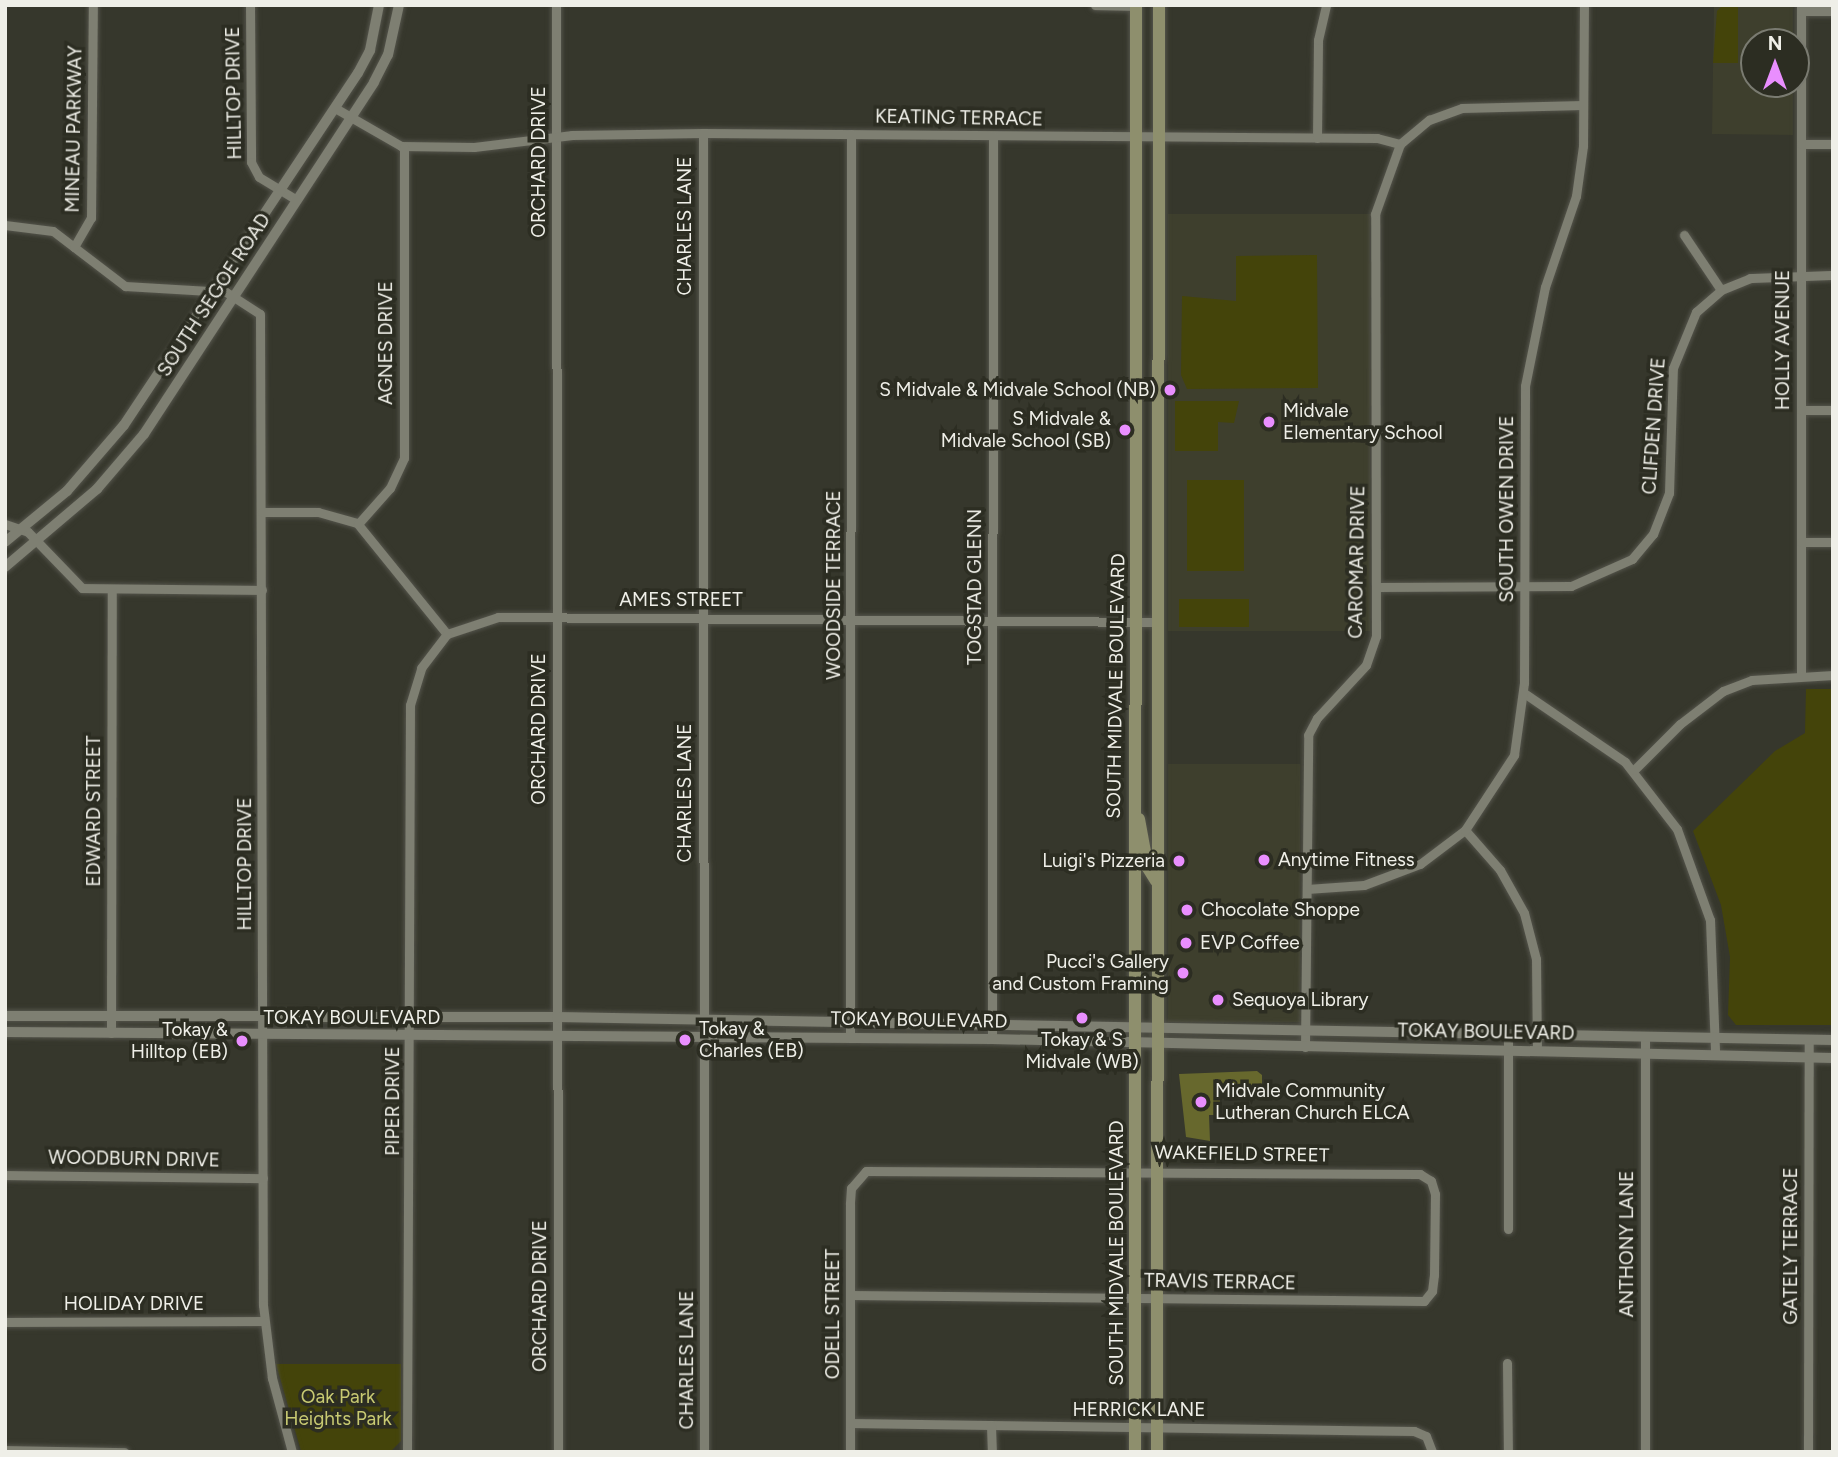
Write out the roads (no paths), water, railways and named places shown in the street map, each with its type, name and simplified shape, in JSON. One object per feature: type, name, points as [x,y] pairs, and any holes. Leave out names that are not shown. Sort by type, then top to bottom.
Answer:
[{"type":"main road","name":"SOUTH MIDVALE BOULEVARD","points":[[1157,1452],[1159,5]]},
{"type":"main road","name":"SOUTH MIDVALE BOULEVARD","points":[[1135,1452],[1137,1027],[1133,792],[1136,621],[1136,6]]},
{"type":"main road","points":[[1133,792],[1148,868],[1157,882]]},
{"type":"street","name":"MINEAU PARKWAY","points":[[74,247],[91,218],[93,5]]},
{"type":"street","name":"HILLTOP DRIVE","points":[[250,5],[251,162],[259,177],[297,200]]},
{"type":"street","name":"SOUTH SEGOE ROAD","points":[[5,567],[97,489],[131,451],[226,292],[281,189],[370,50],[379,5]]},
{"type":"street","name":"SOUTH SEGOE ROAD","points":[[5,542],[100,455],[297,200],[388,55],[398,5]]},
{"type":"street","name":"ORCHARD DRIVE","points":[[556,5],[558,1452]]},
{"type":"street","points":[[1095,5],[1136,6]]},
{"type":"street","points":[[1317,138],[1318,40],[1326,5]]},
{"type":"street","name":"SOUTH OWEN DRIVE","points":[[1307,889],[1385,880],[1420,864],[1465,830],[1508,768],[1524,693],[1526,377],[1545,287],[1576,196],[1583,105],[1584,5]]},
{"type":"street","points":[[1801,8],[1833,11]]},
{"type":"street","name":"HOLLY AVENUE","points":[[1801,8],[1801,676]]},
{"type":"street","points":[[1400,144],[1429,120],[1462,108],[1583,105]]},
{"type":"street","name":"KEATING TERRACE","points":[[335,108],[350,119],[404,147],[474,147],[557,136],[703,133],[1159,139],[1317,138],[1400,144]]},
{"type":"street","name":"CHARLES LANE","points":[[703,133],[704,1452]]},
{"type":"street","name":"WOODSIDE TERRACE","points":[[850,1037],[851,134]]},
{"type":"street","name":"TOGSTAD GLENN","points":[[992,1039],[993,136]]},
{"type":"street","name":"CAROMAR DRIVE","points":[[1305,1047],[1308,735],[1317,718],[1366,665],[1376,635],[1376,214],[1400,144]]},
{"type":"street","points":[[1801,144],[1833,144]]},
{"type":"street","name":"AGNES DRIVE","points":[[358,524],[390,488],[404,458],[404,147]]},
{"type":"street","points":[[5,225],[52,231],[125,286],[226,292]]},
{"type":"street","points":[[1684,234],[1721,290]]},
{"type":"street","name":"CLIFDEN DRIVE","points":[[1377,587],[1524,587],[1590,582],[1632,559],[1653,534],[1671,484],[1671,385],[1677,351],[1696,312],[1721,290],[1750,278],[1833,275]]},
{"type":"street","name":"HILLTOP DRIVE","points":[[226,292],[253,307],[261,322],[264,1321],[292,1452]]},
{"type":"street","points":[[1801,410],[1833,410]]},
{"type":"street","points":[[262,512],[318,512],[358,524],[447,634]]},
{"type":"street","points":[[5,524],[23,528],[72,583],[112,590],[262,590]]},
{"type":"street","points":[[1801,542],[1833,542]]},
{"type":"street","name":"EDWARD STREET","points":[[111,1033],[112,590]]},
{"type":"street","name":"AMES STREET","points":[[447,634],[489,617],[1158,622]]},
{"type":"street","name":"PIPER DRIVE","points":[[407,1452],[411,1036],[410,705],[421,668],[447,634]]},
{"type":"street","points":[[1634,770],[1700,706],[1723,691],[1752,680],[1833,675]]},
{"type":"street","points":[[1524,693],[1593,736],[1634,770],[1677,829],[1704,895],[1714,949],[1714,1052]]},
{"type":"street","points":[[1465,830],[1500,870],[1524,913],[1536,959],[1537,1050]]},
{"type":"street","name":"TOKAY BOULEVARD","points":[[5,1016],[411,1021],[557,1017],[992,1023],[1306,1033],[1833,1040]]},
{"type":"street","name":"TOKAY BOULEVARD","points":[[5,1032],[263,1036],[557,1033],[992,1039],[1305,1047],[1714,1052],[1833,1058]]},
{"type":"street","points":[[1508,1035],[1508,1229]]},
{"type":"street","name":"ANTHONY LANE","points":[[1644,1036],[1645,1452]]},
{"type":"street","name":"GATELY TERRACE","points":[[1808,1452],[1809,1040]]},
{"type":"street","name":"WAKEFIELD STREET","points":[[857,1179],[880,1168],[1420,1174],[1431,1181],[1435,1194],[1433,1283],[1421,1301]]},
{"type":"street","name":"WOODBURN DRIVE","points":[[5,1175],[263,1178]]},
{"type":"street","name":"ODELL STREET","points":[[850,1452],[851,1196],[857,1179]]},
{"type":"street","name":"TRAVIS TERRACE","points":[[850,1295],[1421,1301]]},
{"type":"street","name":"HOLIDAY DRIVE","points":[[5,1322],[264,1321]]},
{"type":"street","points":[[1507,1363],[1508,1452]]},
{"type":"street","name":"HERRICK LANE","points":[[850,1423],[1414,1431],[1426,1436],[1432,1452]]},
{"type":"street","points":[[991,1426],[992,1452]]},
{"type":"street","points":[[5,1450],[124,1452]]},
{"type":"place","name":"S Midvale & Midvale School (NB)","points":[[1170,390]]},
{"type":"place","name":"Midvale Elementary School","points":[[1269,422]]},
{"type":"place","name":"S Midvale & Midvale School (SB)","points":[[1125,430]]},
{"type":"place","name":"Anytime Fitness","points":[[1264,860]]},
{"type":"place","name":"Luigi's Pizzeria","points":[[1179,861]]},
{"type":"place","name":"Chocolate Shoppe","points":[[1187,910]]},
{"type":"place","name":"EVP Coffee","points":[[1186,943]]},
{"type":"place","name":"Pucci's Gallery and Custom Framing","points":[[1183,973]]},
{"type":"place","name":"Sequoya Library","points":[[1218,1000]]},
{"type":"place","name":"Tokay & S Midvale (WB)","points":[[1082,1018]]},
{"type":"place","name":"Tokay & Charles (EB)","points":[[685,1040]]},
{"type":"place","name":"Tokay & Hilltop (EB)","points":[[242,1041]]},
{"type":"place","name":"Midvale Community Lutheran Church ELCA","points":[[1201,1102]]},
{"type":"park label","name":"Oak Park Heights Park","points":[[338,1408]]}]
